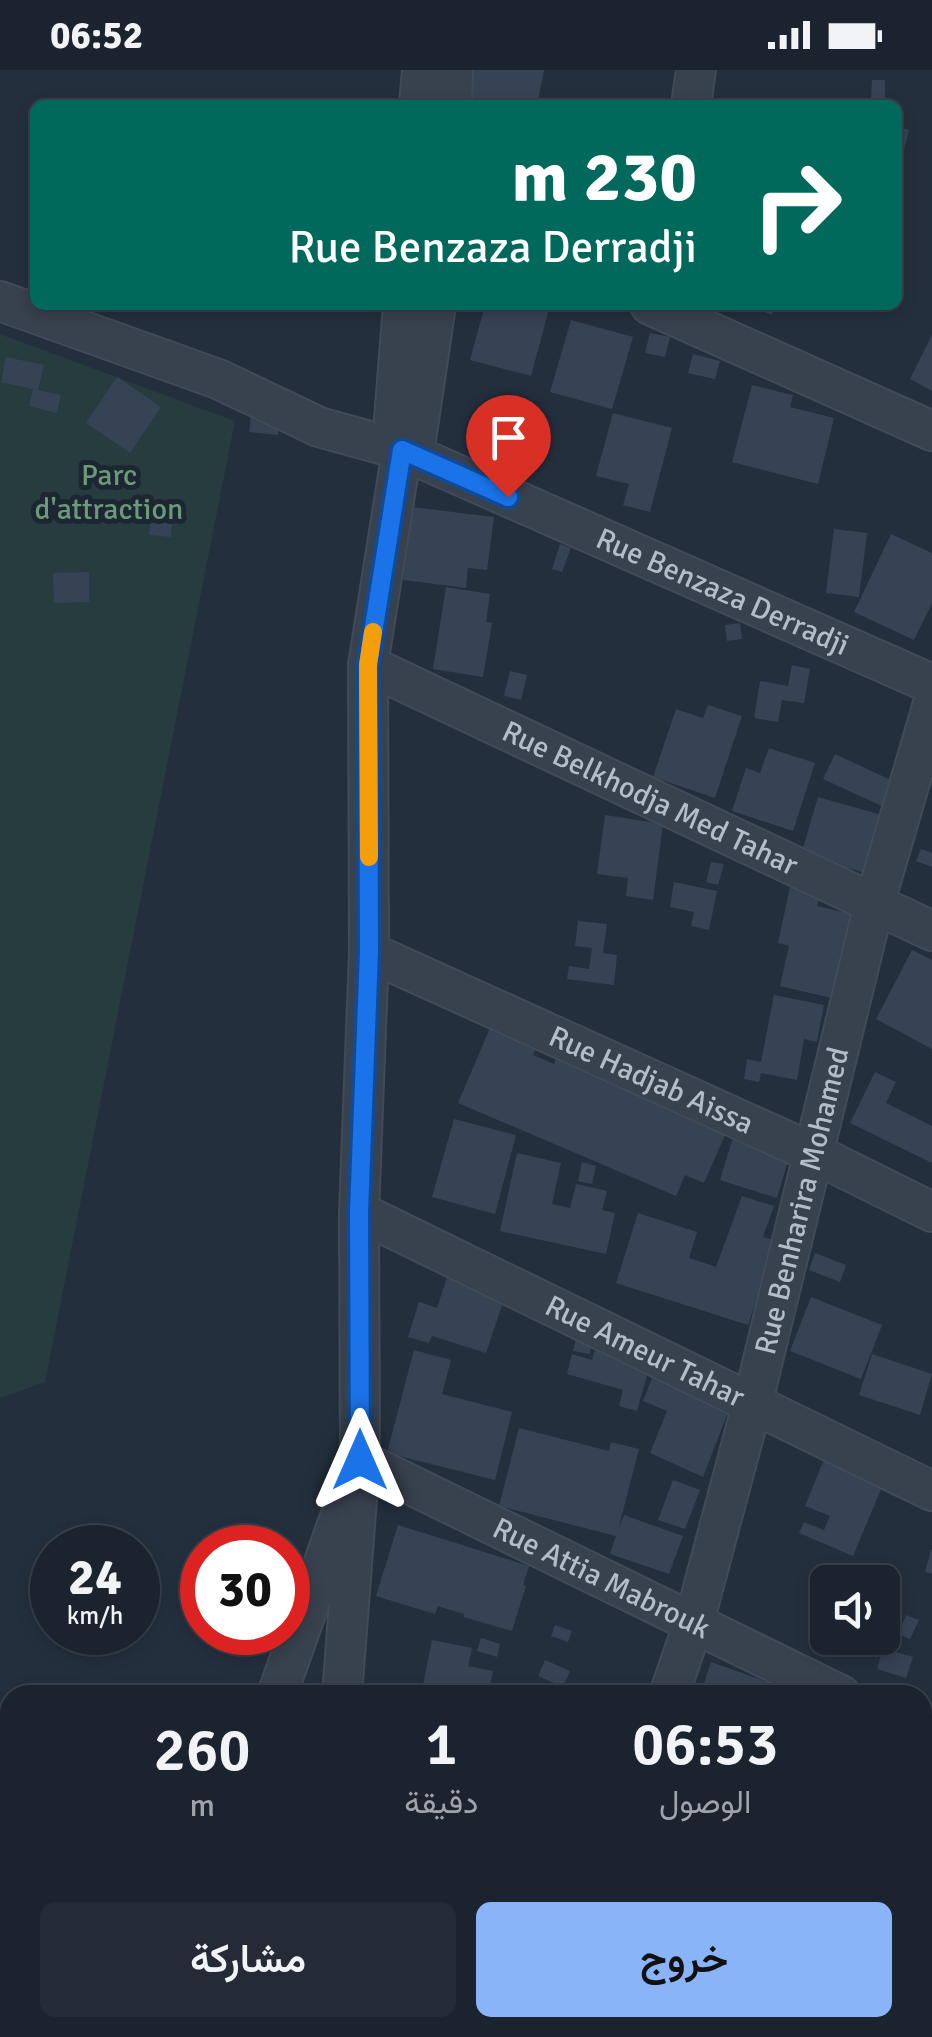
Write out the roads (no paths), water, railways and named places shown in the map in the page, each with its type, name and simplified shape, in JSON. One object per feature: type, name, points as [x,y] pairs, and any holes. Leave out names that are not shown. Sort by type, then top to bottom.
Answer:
[{"type":"street","points":[[419,100],[422,70]]},
{"type":"street","points":[[452,100],[453,70]]},
{"type":"street","points":[[692,100],[696,70]]},
{"type":"street","name":"Rue Benzaza Derradji","points":[[0,302],[218,379],[319,427],[402,450],[932,684]]},
{"type":"street","points":[[343,1685],[360,1460],[359,1212],[369,952],[368,665],[402,450],[393,432],[403,310]]},
{"type":"street","points":[[402,450],[416,440],[435,310]]},
{"type":"street","points":[[666,310],[932,431]]},
{"type":"street","name":"Rue Belkhodja Med Tahar","points":[[368,665],[932,931]]},
{"type":"street","name":"Rue Benharira Mohamed","points":[[672,1685],[694,1622],[752,1404],[874,905],[932,707]]},
{"type":"street","name":"Rue Hadjab Aissa","points":[[369,952],[812,1152],[932,1212]]},
{"type":"street","name":"Rue Ameur Tahar","points":[[359,1212],[932,1490]]},
{"type":"street","points":[[280,1685],[360,1460]]},
{"type":"street","name":"Rue Attia Mabrouk","points":[[360,1460],[821,1685]]},
{"type":"park label","name":"Parc d'attraction","points":[[109,492]]}]
